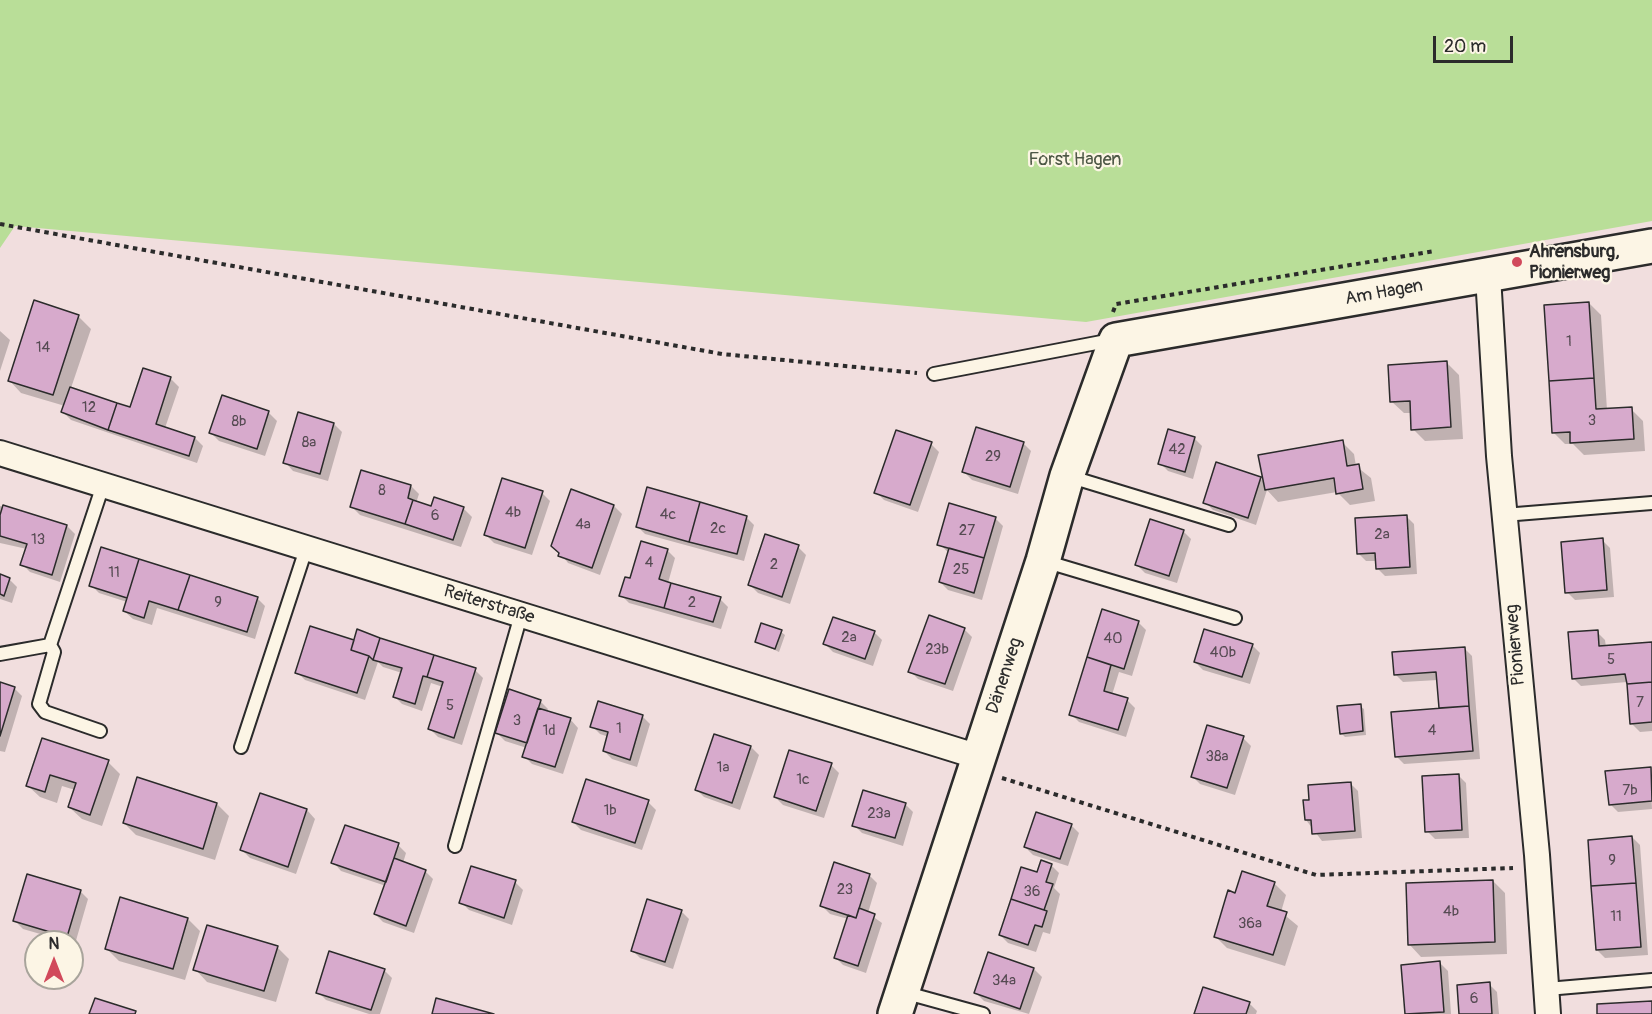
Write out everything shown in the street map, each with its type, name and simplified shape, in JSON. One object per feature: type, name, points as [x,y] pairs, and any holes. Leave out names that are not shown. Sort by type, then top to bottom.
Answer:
[{"type":"street","name":"Am Hagen","points":[[1116,339],[1652,246]]},
{"type":"street","name":"Pionierweg","points":[[1488,276],[1504,515],[1539,867],[1548,1014]]},
{"type":"street","name":"Dänenweg","points":[[899,1003],[1043,561],[1067,476],[1116,339]]},
{"type":"street","name":"Reiterstraße","points":[[0,453],[521,615],[977,763]]},
{"type":"lane","points":[[934,374],[1116,339]]},
{"type":"lane","points":[[1067,476],[1228,525]]},
{"type":"lane","points":[[100,732],[45,712],[39,704],[54,652],[50,645],[103,485]]},
{"type":"lane","points":[[1504,515],[1652,503]]},
{"type":"lane","points":[[241,747],[306,549]]},
{"type":"lane","points":[[1043,561],[1235,618]]},
{"type":"lane","points":[[455,846],[521,615]]},
{"type":"lane","points":[[0,654],[50,645]]},
{"type":"lane","points":[[1547,989],[1652,980]]},
{"type":"lane","points":[[899,1003],[983,1014]]},
{"type":"path","points":[[0,224],[722,354],[934,374]]},
{"type":"path","points":[[977,763],[1316,875],[1539,867]]},
{"type":"green space","name":"Forst Hagen","points":[[0,0],[1652,0],[1652,221],[1086,322],[15,226],[0,248]]},
{"type":"building","points":[[34,300],[79,315],[53,395],[8,381]]},
{"type":"building","points":[[1589,302],[1594,378],[1549,381],[1544,305]]},
{"type":"building","points":[[1447,361],[1451,427],[1411,430],[1410,401],[1390,402],[1388,365]]},
{"type":"building","points":[[143,368],[171,377],[156,424],[195,437],[189,456],[108,430],[117,403],[130,407]]},
{"type":"building","points":[[1594,378],[1596,409],[1632,407],[1634,439],[1570,443],[1570,432],[1552,433],[1549,381]]},
{"type":"building","points":[[70,387],[117,403],[108,430],[61,412]]},
{"type":"building","points":[[222,395],[269,411],[257,449],[209,433]]},
{"type":"building","points":[[298,412],[334,423],[320,474],[283,463]]},
{"type":"building","points":[[976,427],[1024,442],[1010,487],[962,472]]},
{"type":"building","points":[[1168,429],[1195,437],[1185,472],[1158,464]]},
{"type":"building","points":[[896,430],[932,442],[910,505],[874,493]]},
{"type":"building","points":[[1343,440],[1347,466],[1359,464],[1363,489],[1336,494],[1334,478],[1265,490],[1258,455]]},
{"type":"building","points":[[1216,462],[1261,477],[1248,518],[1203,503]]},
{"type":"building","points":[[361,470],[411,485],[408,498],[413,500],[405,524],[350,507]]},
{"type":"building","points":[[502,478],[543,491],[525,548],[484,535]]},
{"type":"building","points":[[647,487],[700,502],[689,542],[636,527]]},
{"type":"building","points":[[571,489],[614,505],[592,568],[558,556],[559,553],[551,546]]},
{"type":"building","points":[[434,497],[464,507],[453,540],[405,524],[413,500],[431,506]]},
{"type":"building","points":[[700,502],[747,516],[737,554],[689,542]]},
{"type":"building","points":[[949,503],[996,517],[984,558],[937,545]]},
{"type":"building","points":[[3,505],[67,525],[52,575],[20,565],[27,544],[0,536],[0,515]]},
{"type":"building","points":[[1407,515],[1410,567],[1376,569],[1375,553],[1357,554],[1355,518]]},
{"type":"building","points":[[1150,519],[1184,530],[1169,576],[1135,565]]},
{"type":"building","points":[[765,534],[799,545],[782,597],[748,585]]},
{"type":"building","points":[[1603,538],[1607,590],[1565,593],[1561,542]]},
{"type":"building","points":[[641,541],[668,549],[659,579],[671,583],[664,608],[619,596],[625,577],[630,578]]},
{"type":"building","points":[[101,547],[139,559],[127,598],[89,586]]},
{"type":"building","points":[[949,548],[984,558],[974,593],[939,582]]},
{"type":"building","points":[[139,559],[190,575],[178,610],[149,601],[144,618],[123,611]]},
{"type":"building","points":[[0,574],[10,578],[4,596],[0,594]]},
{"type":"building","points":[[190,575],[258,597],[247,632],[178,610]]},
{"type":"building","points":[[671,583],[721,597],[713,622],[664,608]]},
{"type":"building","points":[[1102,609],[1139,621],[1124,669],[1087,657]]},
{"type":"building","points":[[929,615],[965,628],[945,684],[908,672]]},
{"type":"building","points":[[833,617],[875,631],[865,659],[823,644]]},
{"type":"building","points":[[761,623],[782,630],[775,649],[755,642]]},
{"type":"building","points":[[310,626],[354,640],[351,650],[369,656],[357,693],[295,673]]},
{"type":"building","points":[[357,629],[380,638],[373,660],[369,656],[351,650]]},
{"type":"building","points":[[1204,629],[1253,644],[1242,677],[1194,662]]},
{"type":"building","points":[[1598,630],[1599,646],[1652,642],[1652,682],[1627,684],[1625,674],[1572,679],[1568,632]]},
{"type":"building","points":[[380,638],[434,655],[427,677],[423,676],[415,704],[393,697],[402,668],[373,660]]},
{"type":"building","points":[[1465,647],[1469,706],[1439,708],[1436,672],[1394,675],[1392,652]]},
{"type":"building","points":[[434,655],[476,668],[454,738],[428,729],[443,682],[427,677]]},
{"type":"building","points":[[1087,657],[1111,665],[1104,691],[1128,698],[1118,730],[1069,715]]},
{"type":"building","points":[[0,682],[15,687],[0,736]]},
{"type":"building","points":[[1652,682],[1652,722],[1630,724],[1627,684]]},
{"type":"building","points":[[509,689],[541,700],[527,743],[495,733]]},
{"type":"building","points":[[598,701],[643,715],[630,760],[603,751],[608,732],[590,727]]},
{"type":"building","points":[[1361,704],[1363,731],[1340,734],[1337,706]]},
{"type":"building","points":[[1469,706],[1473,751],[1395,757],[1391,712]]},
{"type":"building","points":[[538,708],[571,718],[555,767],[522,757]]},
{"type":"building","points":[[1207,725],[1244,736],[1227,788],[1191,777]]},
{"type":"building","points":[[714,734],[751,746],[732,803],[695,790]]},
{"type":"building","points":[[42,738],[109,760],[90,815],[68,807],[76,783],[50,775],[45,792],[26,786]]},
{"type":"building","points":[[789,750],[832,763],[816,811],[774,797]]},
{"type":"building","points":[[1651,767],[1652,801],[1609,805],[1605,771]]},
{"type":"building","points":[[1459,774],[1462,830],[1425,832],[1422,776]]},
{"type":"building","points":[[137,777],[217,803],[203,849],[123,823]]},
{"type":"building","points":[[586,779],[649,800],[635,843],[572,822]]},
{"type":"building","points":[[1351,782],[1355,831],[1312,834],[1311,820],[1305,820],[1303,800],[1309,800],[1308,785]]},
{"type":"building","points":[[863,790],[906,803],[895,838],[852,826]]},
{"type":"building","points":[[260,793],[307,809],[288,867],[240,850]]},
{"type":"building","points":[[1036,812],[1072,824],[1060,859],[1024,847]]},
{"type":"building","points":[[345,825],[399,843],[386,882],[331,863]]},
{"type":"building","points":[[1632,836],[1636,883],[1591,886],[1588,840]]},
{"type":"building","points":[[394,858],[426,870],[406,926],[374,914]]},
{"type":"building","points":[[1041,860],[1052,864],[1046,882],[1053,884],[1044,910],[1011,899],[1021,867],[1037,872]]},
{"type":"building","points":[[834,862],[870,874],[856,918],[820,906]]},
{"type":"building","points":[[471,866],[516,880],[504,918],[459,903]]},
{"type":"building","points":[[1242,871],[1275,882],[1267,906],[1287,912],[1273,955],[1214,937],[1228,890],[1235,893]]},
{"type":"building","points":[[27,874],[81,890],[69,930],[43,930],[13,921]]},
{"type":"building","points":[[1493,880],[1495,942],[1408,945],[1406,883]]},
{"type":"building","points":[[1636,883],[1641,947],[1596,950],[1591,886]]},
{"type":"building","points":[[120,897],[188,918],[173,969],[105,949]]},
{"type":"building","points":[[647,899],[682,910],[665,962],[631,951]]},
{"type":"building","points":[[1011,899],[1047,911],[1042,927],[1035,925],[1028,945],[999,935]]},
{"type":"building","points":[[859,908],[875,914],[858,966],[834,958],[848,915],[856,918]]},
{"type":"building","points":[[207,925],[278,946],[264,991],[193,970]]},
{"type":"building","points":[[329,951],[385,969],[371,1010],[316,993]]},
{"type":"building","points":[[988,952],[1034,968],[1020,1009],[974,993]]},
{"type":"building","points":[[1440,961],[1444,1012],[1405,1014],[1401,965]]},
{"type":"building","points":[[1490,982],[1492,1014],[1459,1014],[1457,985]]},
{"type":"building","points":[[1203,987],[1250,1002],[1246,1014],[1194,1014]]},
{"type":"building","points":[[95,998],[136,1011],[135,1014],[89,1014]]},
{"type":"building","points":[[436,998],[494,1014],[432,1014]]},
{"type":"building","points":[[1652,1001],[1652,1014],[1597,1014],[1597,1004]]},
{"type":"place","name":"Ahrensburg, Pionierweg","points":[[1517,262]]}]
